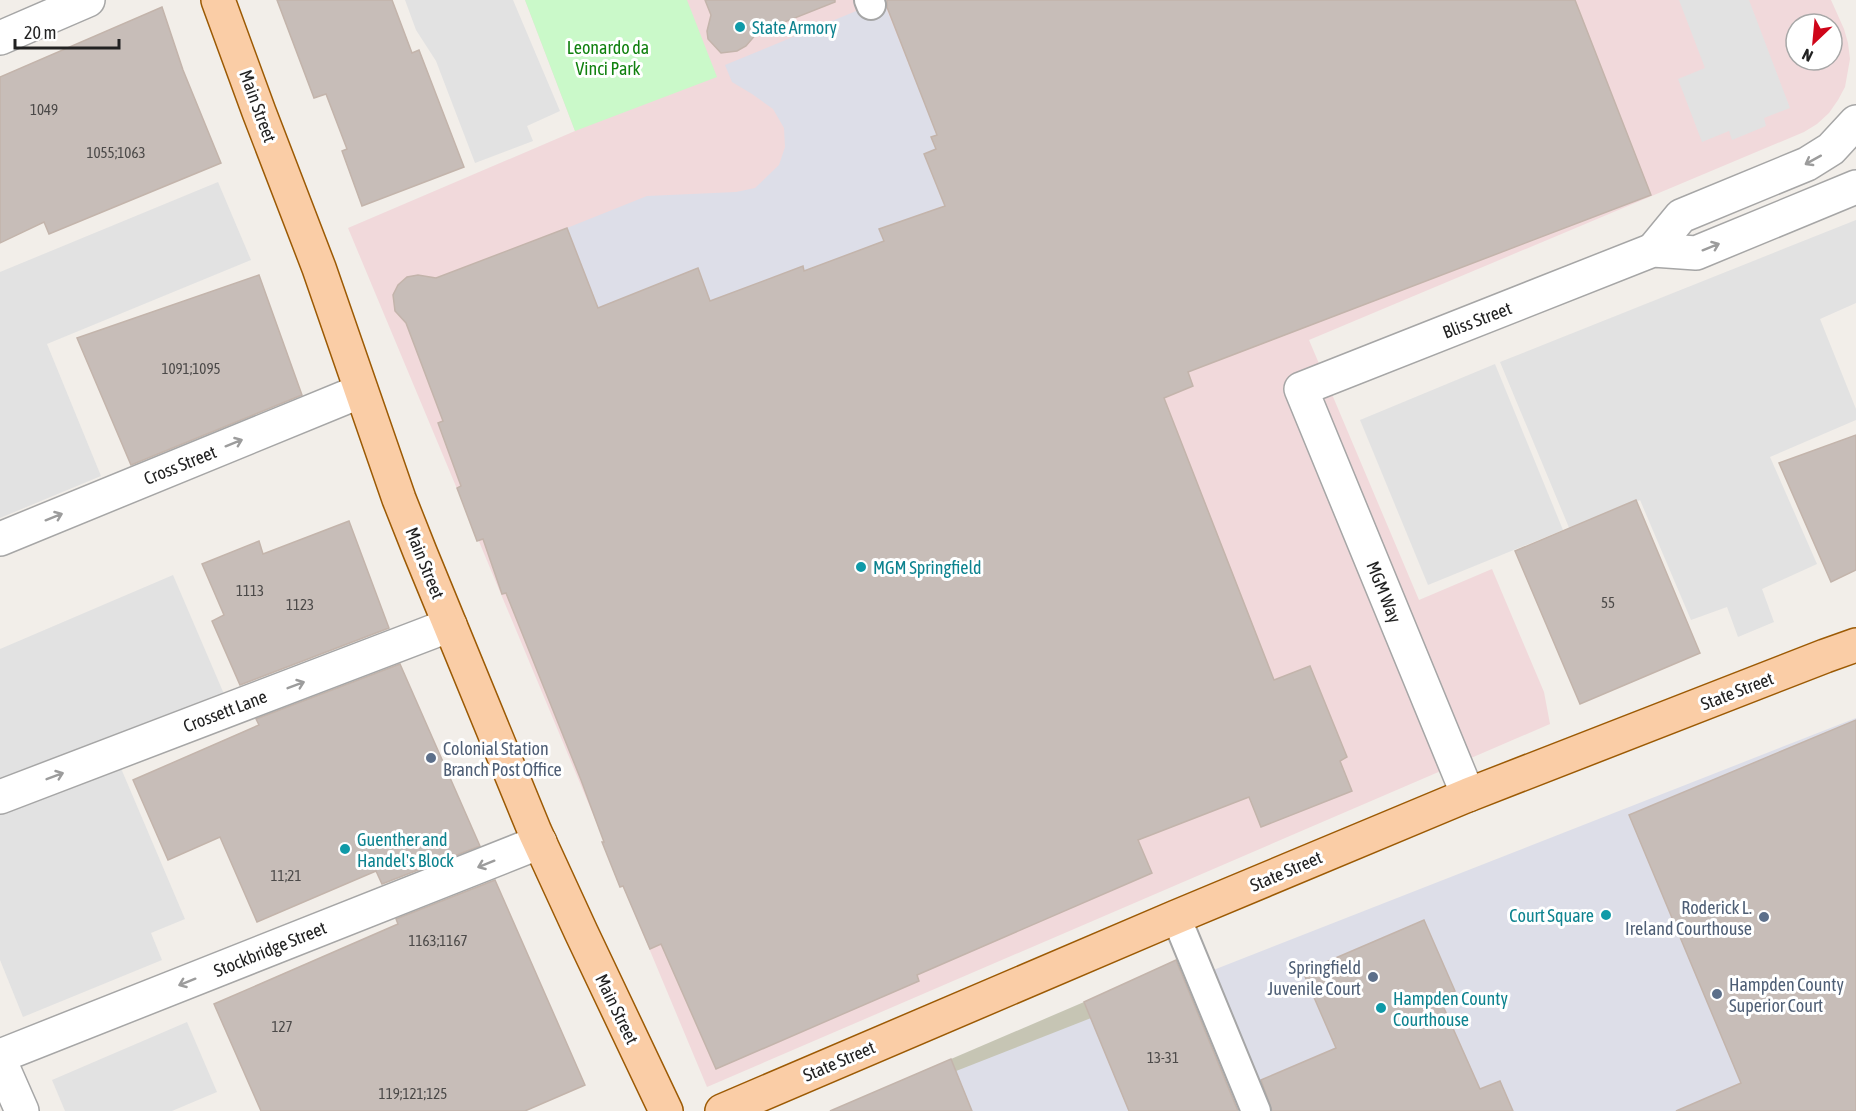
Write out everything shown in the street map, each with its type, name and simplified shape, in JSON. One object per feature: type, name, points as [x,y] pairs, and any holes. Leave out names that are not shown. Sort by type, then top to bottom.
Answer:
[{"type":"main road","name":"Main Street","points":[[218,0],[345,340],[399,499],[540,842],[666,1111]]},
{"type":"main road","name":"State Street","points":[[722,1111],[1468,795],[1856,645]]},
{"type":"street","points":[[0,38],[88,0]]},
{"type":"street","name":"Bliss Street","points":[[1653,250],[1681,216],[1807,164],[1831,149],[1856,122]]},
{"type":"street","name":"Bliss Street","points":[[1301,389],[1653,250],[1696,253],[1856,188]]},
{"type":"street","name":"MGM Way","points":[[1301,389],[1468,795]]},
{"type":"street","name":"Cross Street","points":[[0,539],[361,390]]},
{"type":"street","name":"Crossett Lane","points":[[0,797],[450,625]]},
{"type":"street","name":"Stockbridge Street","points":[[0,1058],[540,842]]},
{"type":"street","points":[[1176,917],[1256,1111]]},
{"type":"street","points":[[0,1058],[22,1111]]},
{"type":"shaded area","points":[[405,0],[513,0],[560,111],[527,126],[533,141],[475,163],[436,61],[416,30]]},
{"type":"shaded area","name":"MGM Springfield","points":[[525,0],[1831,0],[1836,12],[1784,12],[1784,72],[1844,72],[1844,29],[1850,59],[1845,87],[1838,100],[1829,113],[1804,132],[1309,340],[1419,600],[1492,569],[1544,692],[1550,724],[707,1087],[348,228],[575,131]]},
{"type":"shaded area","points":[[883,0],[937,135],[931,137],[936,149],[924,154],[940,194],[957,201],[880,229],[885,244],[804,271],[803,267],[712,305],[698,269],[613,347],[567,228],[647,196],[736,192],[755,188],[779,165],[785,147],[784,128],[773,109],[732,82],[725,65]]},
{"type":"shaded area","points":[[1679,0],[1749,0],[1790,108],[1764,118],[1766,126],[1732,140],[1729,131],[1702,142],[1678,79],[1705,68]]},
{"type":"shaded area","points":[[218,182],[251,260],[47,344],[101,476],[0,518],[0,272]]},
{"type":"shaded area","points":[[1856,220],[1856,303],[1820,319],[1856,409],[1856,420],[1770,457],[1817,564],[1762,589],[1774,622],[1738,637],[1727,607],[1691,620],[1640,500],[1570,530],[1500,362]]},
{"type":"shaded area","points":[[1495,364],[1563,530],[1428,585],[1360,420]]},
{"type":"shaded area","points":[[173,575],[224,694],[0,790],[0,649]]},
{"type":"shaded area","name":"Court Square","points":[[1856,718],[1856,1111],[854,1111]]},
{"type":"shaded area","points":[[120,766],[185,919],[151,933],[162,960],[23,1017],[0,960],[0,814]]},
{"type":"shaded area","points":[[1084,1002],[1129,1111],[972,1111],[951,1059]]},
{"type":"shaded area","points":[[187,1022],[217,1092],[172,1111],[65,1111],[52,1080]]},
{"type":"green space","name":"Leonardo da Vinci Park","points":[[525,0],[687,0],[717,77],[575,131]]},
{"type":"building","points":[[277,0],[392,0],[412,53],[419,50],[464,167],[362,206],[342,151],[347,149],[326,94],[314,98]]},
{"type":"building","name":"State Armory","points":[[705,0],[835,0],[835,2],[757,33],[746,46],[737,51],[721,53],[708,39],[707,31],[711,15]]},
{"type":"building","name":"MGM Springfield","points":[[887,0],[1575,0],[1651,195],[1188,372],[1193,386],[1164,398],[1274,680],[1310,666],[1347,757],[1340,761],[1352,791],[1261,827],[1249,797],[1138,840],[1152,873],[917,975],[919,981],[716,1069],[661,944],[650,949],[623,886],[620,887],[581,780],[506,593],[502,594],[483,539],[477,541],[457,488],[461,486],[438,423],[443,421],[406,323],[395,311],[393,295],[398,285],[407,277],[418,275],[436,278],[567,228],[598,308],[698,268],[710,301],[803,266],[804,271],[884,241],[879,229],[945,206],[924,154],[936,149],[931,137],[937,135],[887,7]]},
{"type":"building","points":[[162,7],[183,70],[221,163],[49,234],[44,222],[0,243],[0,77]]},
{"type":"building","points":[[259,275],[302,395],[131,465],[77,338]]},
{"type":"building","points":[[1856,435],[1856,570],[1831,582],[1779,463]]},
{"type":"building","points":[[1636,500],[1700,653],[1580,704],[1515,551]]},
{"type":"building","points":[[349,521],[389,628],[240,685],[212,621],[224,615],[202,564],[259,541],[263,554]]},
{"type":"building","points":[[400,664],[480,846],[382,884],[376,871],[257,922],[220,837],[168,860],[133,780],[259,725],[256,719]]},
{"type":"building","name":"Roderick L. Ireland Courthouse","points":[[1856,720],[1856,1111],[1676,1111],[1741,1083],[1629,815]]},
{"type":"building","points":[[495,880],[585,1085],[525,1111],[261,1111],[214,1004],[398,924],[396,919]]},
{"type":"building","name":"Hampden County Courthouse","points":[[1424,920],[1455,991],[1439,997],[1480,1089],[1500,1081],[1513,1111],[1272,1111],[1261,1080],[1336,1048],[1303,972]]},
{"type":"building","points":[[1176,960],[1238,1111],[1129,1111],[1084,1002]]},
{"type":"building","points":[[951,1059],[972,1111],[830,1111]]},
{"type":"place","name":"State Armory","points":[[740,27]]},
{"type":"place","name":"MGM Springfield","points":[[861,567]]},
{"type":"place","name":"Colonial Station Branch Post Office","points":[[431,758]]},
{"type":"place","name":"Guenther and Handel's Block","points":[[345,849]]},
{"type":"place","name":"Court Square","points":[[1606,915]]},
{"type":"place","name":"Roderick L. Ireland Courthouse","points":[[1764,917]]},
{"type":"place","name":"Springfield Juvenile Court","points":[[1373,977]]},
{"type":"place","name":"Hampden County Superior Court","points":[[1717,994]]},
{"type":"place","name":"Hampden County Courthouse","points":[[1381,1008]]}]
